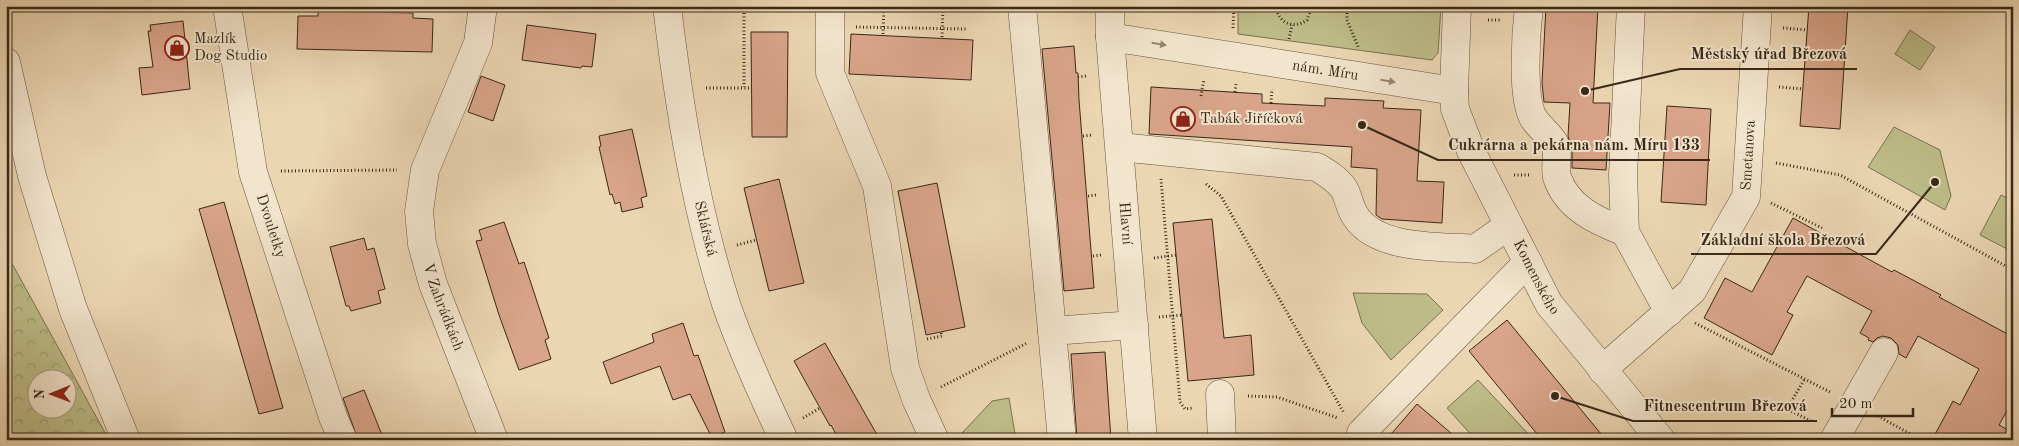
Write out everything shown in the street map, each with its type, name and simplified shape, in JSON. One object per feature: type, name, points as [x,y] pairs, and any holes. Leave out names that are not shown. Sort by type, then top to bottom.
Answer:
[{"type":"street","name":"Dvouletky","points":[[227,6],[253,172],[343,440]]},
{"type":"street","name":"V Zahrádkách","points":[[483,6],[478,43],[426,170],[419,211],[422,244],[433,284],[494,440]]},
{"type":"street","name":"Sklářská","points":[[667,6],[677,88],[701,212],[727,304],[764,398],[790,431]]},
{"type":"street","points":[[1022,6],[1062,440]]},
{"type":"street","name":"Hlavní","points":[[1110,6],[1110,37],[1120,147],[1145,321],[1143,440]]},
{"type":"street","points":[[1454,91],[1457,6]]},
{"type":"street","points":[[1529,6],[1527,21],[1528,104],[1534,119],[1556,144],[1556,176],[1566,195],[1582,212],[1604,224],[1625,232]]},
{"type":"street","points":[[1631,6],[1624,174],[1625,232],[1669,312]]},
{"type":"street","name":"Smetanova","points":[[1602,370],[1692,291],[1746,197],[1758,6]]},
{"type":"street","points":[[830,16],[830,73],[877,186],[906,368],[916,399],[933,436]]},
{"type":"street","name":"nám. Míru","points":[[1110,37],[1454,91]]},
{"type":"street","points":[[6,62],[32,176],[73,309],[126,440]]},
{"type":"street","name":"Komenského","points":[[1454,91],[1455,109],[1471,151],[1549,304],[1660,440]]},
{"type":"street","points":[[1120,147],[1317,167],[1332,175],[1344,189],[1355,216],[1361,224],[1371,233],[1397,243],[1475,249],[1508,226]]},
{"type":"street","points":[[1360,432],[1528,262]]},
{"type":"street","points":[[1052,331],[1145,321]]},
{"type":"street","points":[[1836,437],[1884,352]]},
{"type":"street","points":[[1220,400],[1222,440]]},
{"type":"path","points":[[744,6],[744,87]]},
{"type":"path","points":[[884,6],[884,34]]},
{"type":"path","points":[[942,37],[943,6]]},
{"type":"path","points":[[1260,6],[1276,7],[1280,19],[1284,23],[1292,25],[1302,24],[1307,20],[1312,8],[1346,11]]},
{"type":"path","points":[[1347,6],[1346,11],[1353,37],[1362,54]]},
{"type":"path","points":[[830,16],[883,27],[967,29]]},
{"type":"path","points":[[1289,43],[1292,25]]},
{"type":"path","points":[[1775,28],[1807,30]]},
{"type":"path","points":[[1774,87],[1803,89]]},
{"type":"path","points":[[1158,150],[1180,402],[1185,409],[1220,400],[1277,397],[1360,432]]},
{"type":"path","points":[[1769,162],[1840,174],[2013,270]]},
{"type":"path","points":[[253,172],[426,170]]},
{"type":"path","points":[[1510,175],[1556,176]]},
{"type":"path","points":[[1200,179],[1221,196],[1360,432]]},
{"type":"path","points":[[734,246],[756,240]]},
{"type":"path","points":[[1151,259],[1176,255]]},
{"type":"path","points":[[1145,321],[1182,315]]},
{"type":"path","points":[[1694,322],[1778,367]]},
{"type":"path","points":[[916,399],[1052,331]]},
{"type":"path","points":[[1804,380],[1787,408],[1836,437]]},
{"type":"path","points":[[790,431],[820,408]]},
{"type":"green space","points":[[1238,6],[1441,6],[1438,53],[1432,60],[1238,34]]},
{"type":"green space","points":[[1910,30],[1935,47],[1920,70],[1895,54]]},
{"type":"green space","points":[[1894,127],[1940,150],[1951,196],[1945,210],[1868,167]]},
{"type":"green space","points":[[2001,195],[2013,201],[2013,252],[1980,235]]},
{"type":"green space","points":[[9,258],[69,368],[28,368],[28,418],[78,418],[78,384],[109,440],[6,440],[6,260]]},
{"type":"green space","points":[[1353,293],[1427,294],[1443,310],[1391,360],[1362,323]]},
{"type":"green space","points":[[1478,380],[1534,440],[1476,440],[1447,408]]},
{"type":"green space","points":[[1009,398],[1016,440],[961,440],[962,433],[992,401]]},
{"type":"building","points":[[1546,6],[1598,6],[1593,103],[1610,103],[1606,170],[1572,168],[1572,150],[1568,136],[1570,103],[1544,102],[1542,83]]},
{"type":"building","points":[[1809,6],[1848,6],[1840,129],[1800,126]]},
{"type":"building","points":[[318,11],[413,13],[413,18],[433,19],[432,52],[297,49],[298,16],[318,16]]},
{"type":"building","points":[[183,21],[190,89],[142,95],[139,68],[153,67],[148,31],[151,31],[150,25]]},
{"type":"building","points":[[527,25],[596,34],[592,67],[582,66],[581,68],[522,60]]},
{"type":"building","points":[[751,32],[788,32],[787,137],[752,137]]},
{"type":"building","points":[[851,34],[973,40],[971,80],[849,74]]},
{"type":"building","points":[[1074,46],[1076,73],[1078,73],[1094,288],[1064,291],[1042,49]]},
{"type":"building","points":[[481,76],[505,85],[493,121],[468,112]]},
{"type":"building","points":[[1151,87],[1262,94],[1262,103],[1325,106],[1325,98],[1384,101],[1383,108],[1421,110],[1417,181],[1444,182],[1442,223],[1382,219],[1376,215],[1377,169],[1351,167],[1352,147],[1149,134]]},
{"type":"building","points":[[1667,106],[1711,109],[1706,205],[1661,202]]},
{"type":"building","points":[[632,129],[647,196],[641,198],[643,207],[622,212],[620,202],[615,204],[612,194],[610,195],[599,147],[601,146],[599,136]]},
{"type":"building","points":[[779,179],[804,283],[769,291],[744,188]]},
{"type":"building","points":[[937,183],[965,327],[926,335],[898,191]]},
{"type":"building","points":[[224,202],[283,408],[259,414],[199,209]]},
{"type":"building","points":[[1793,218],[1892,272],[1894,270],[1941,295],[1939,297],[2013,337],[2013,400],[1999,425],[2013,433],[2013,440],[1932,440],[1953,401],[1960,405],[1979,369],[1918,336],[1906,358],[1899,354],[1898,345],[1891,338],[1883,336],[1873,342],[1868,340],[1869,338],[1860,333],[1872,311],[1807,276],[1787,312],[1793,315],[1772,355],[1704,318],[1725,278],[1752,292]]},
{"type":"building","points":[[1212,219],[1224,338],[1251,335],[1254,375],[1188,381],[1173,223]]},
{"type":"building","points":[[504,222],[519,264],[524,262],[549,338],[545,340],[551,359],[519,370],[499,315],[476,241],[482,240],[479,230]]},
{"type":"building","points":[[364,238],[367,250],[374,248],[385,289],[378,291],[381,303],[351,311],[349,306],[346,306],[330,247]]},
{"type":"building","points":[[1507,320],[1606,440],[1542,440],[1469,351]]},
{"type":"building","points":[[683,323],[694,356],[698,355],[725,432],[712,438],[690,394],[673,400],[660,366],[611,384],[603,362],[654,342],[652,334]]},
{"type":"building","points":[[825,343],[880,440],[839,440],[830,426],[794,361]]},
{"type":"building","points":[[1105,352],[1111,440],[1077,440],[1071,354]]},
{"type":"building","points":[[364,390],[384,440],[358,440],[343,398]]},
{"type":"building","points":[[1417,404],[1459,440],[1386,440]]},
{"type":"place","name":"Mazlík Dog Studio","points":[[177,48]]},
{"type":"place","name":"Městský úřad Březová","points":[[1585,91]]},
{"type":"place","name":"Tabák Jiříčková","points":[[1183,119]]},
{"type":"place","name":"Cukrárna a pekárna nám. Míru 133","points":[[1362,125]]},
{"type":"place","name":"Základní škola Březová","points":[[1935,182]]},
{"type":"place","name":"Fitnescentrum Březová","points":[[1555,396]]}]
